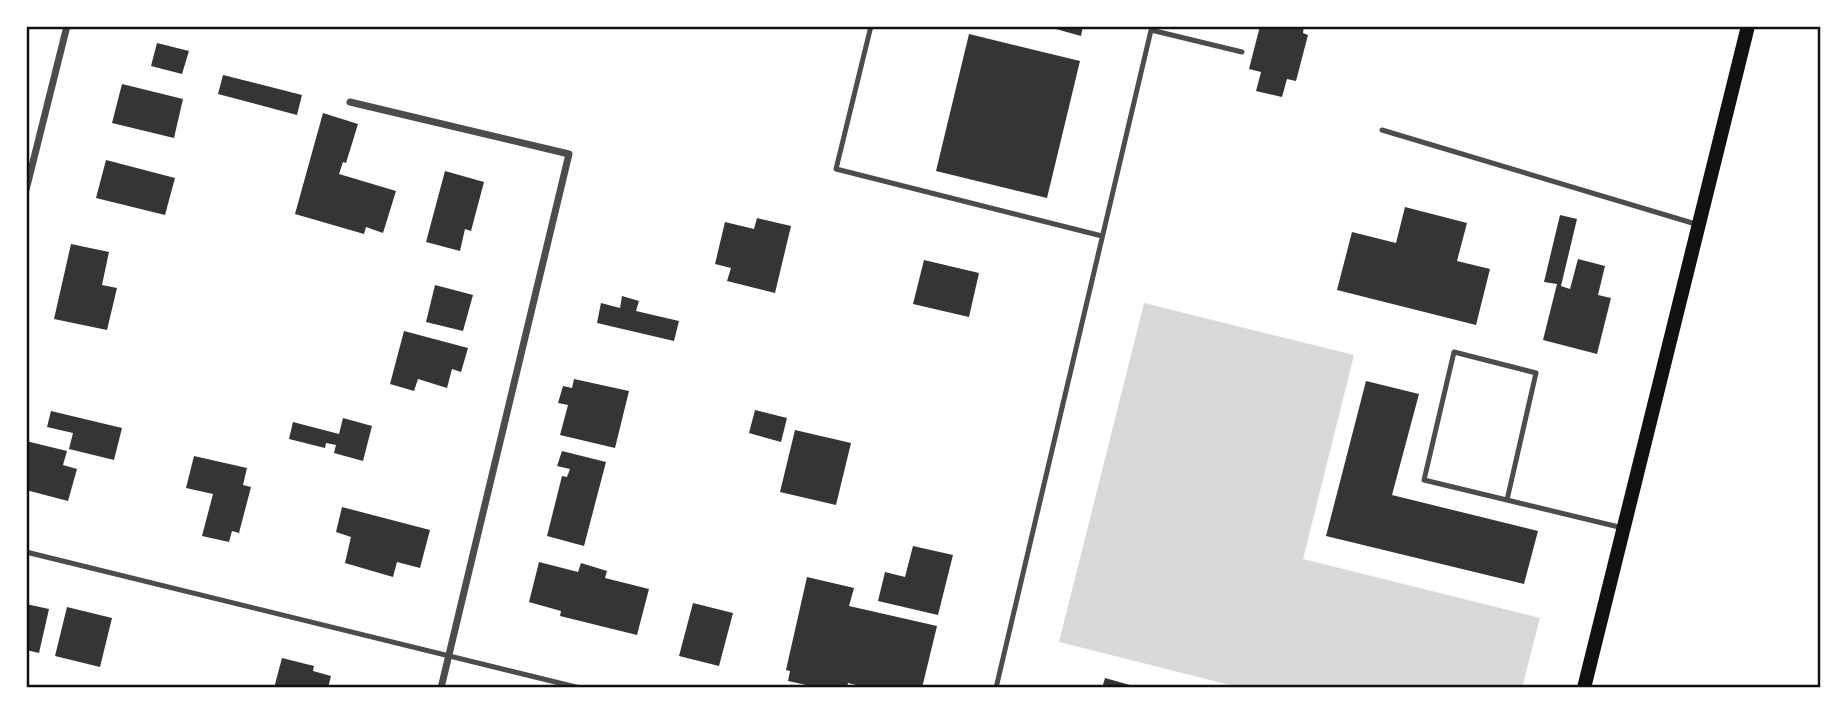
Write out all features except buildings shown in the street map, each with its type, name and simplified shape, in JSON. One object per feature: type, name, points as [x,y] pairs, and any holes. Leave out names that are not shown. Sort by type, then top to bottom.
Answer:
[{"type":"main road","points":[[1584,688],[1748,26]]},
{"type":"street","points":[[26,190],[66,26]]},
{"type":"street","points":[[350,102],[569,154],[441,688]]},
{"type":"lane","points":[[870,26],[836,169],[1102,236]]},
{"type":"lane","points":[[996,688],[1152,28],[1242,52]]},
{"type":"lane","points":[[1382,130],[1699,225]]},
{"type":"lane","points":[[1507,500],[1536,373],[1454,352],[1424,480],[1623,528]]},
{"type":"lane","points":[[26,552],[580,688]]},
{"type":"shaded area","points":[[1144,303],[1354,355],[1303,559],[1540,618],[1522,688],[1242,688],[1059,642]]}]
